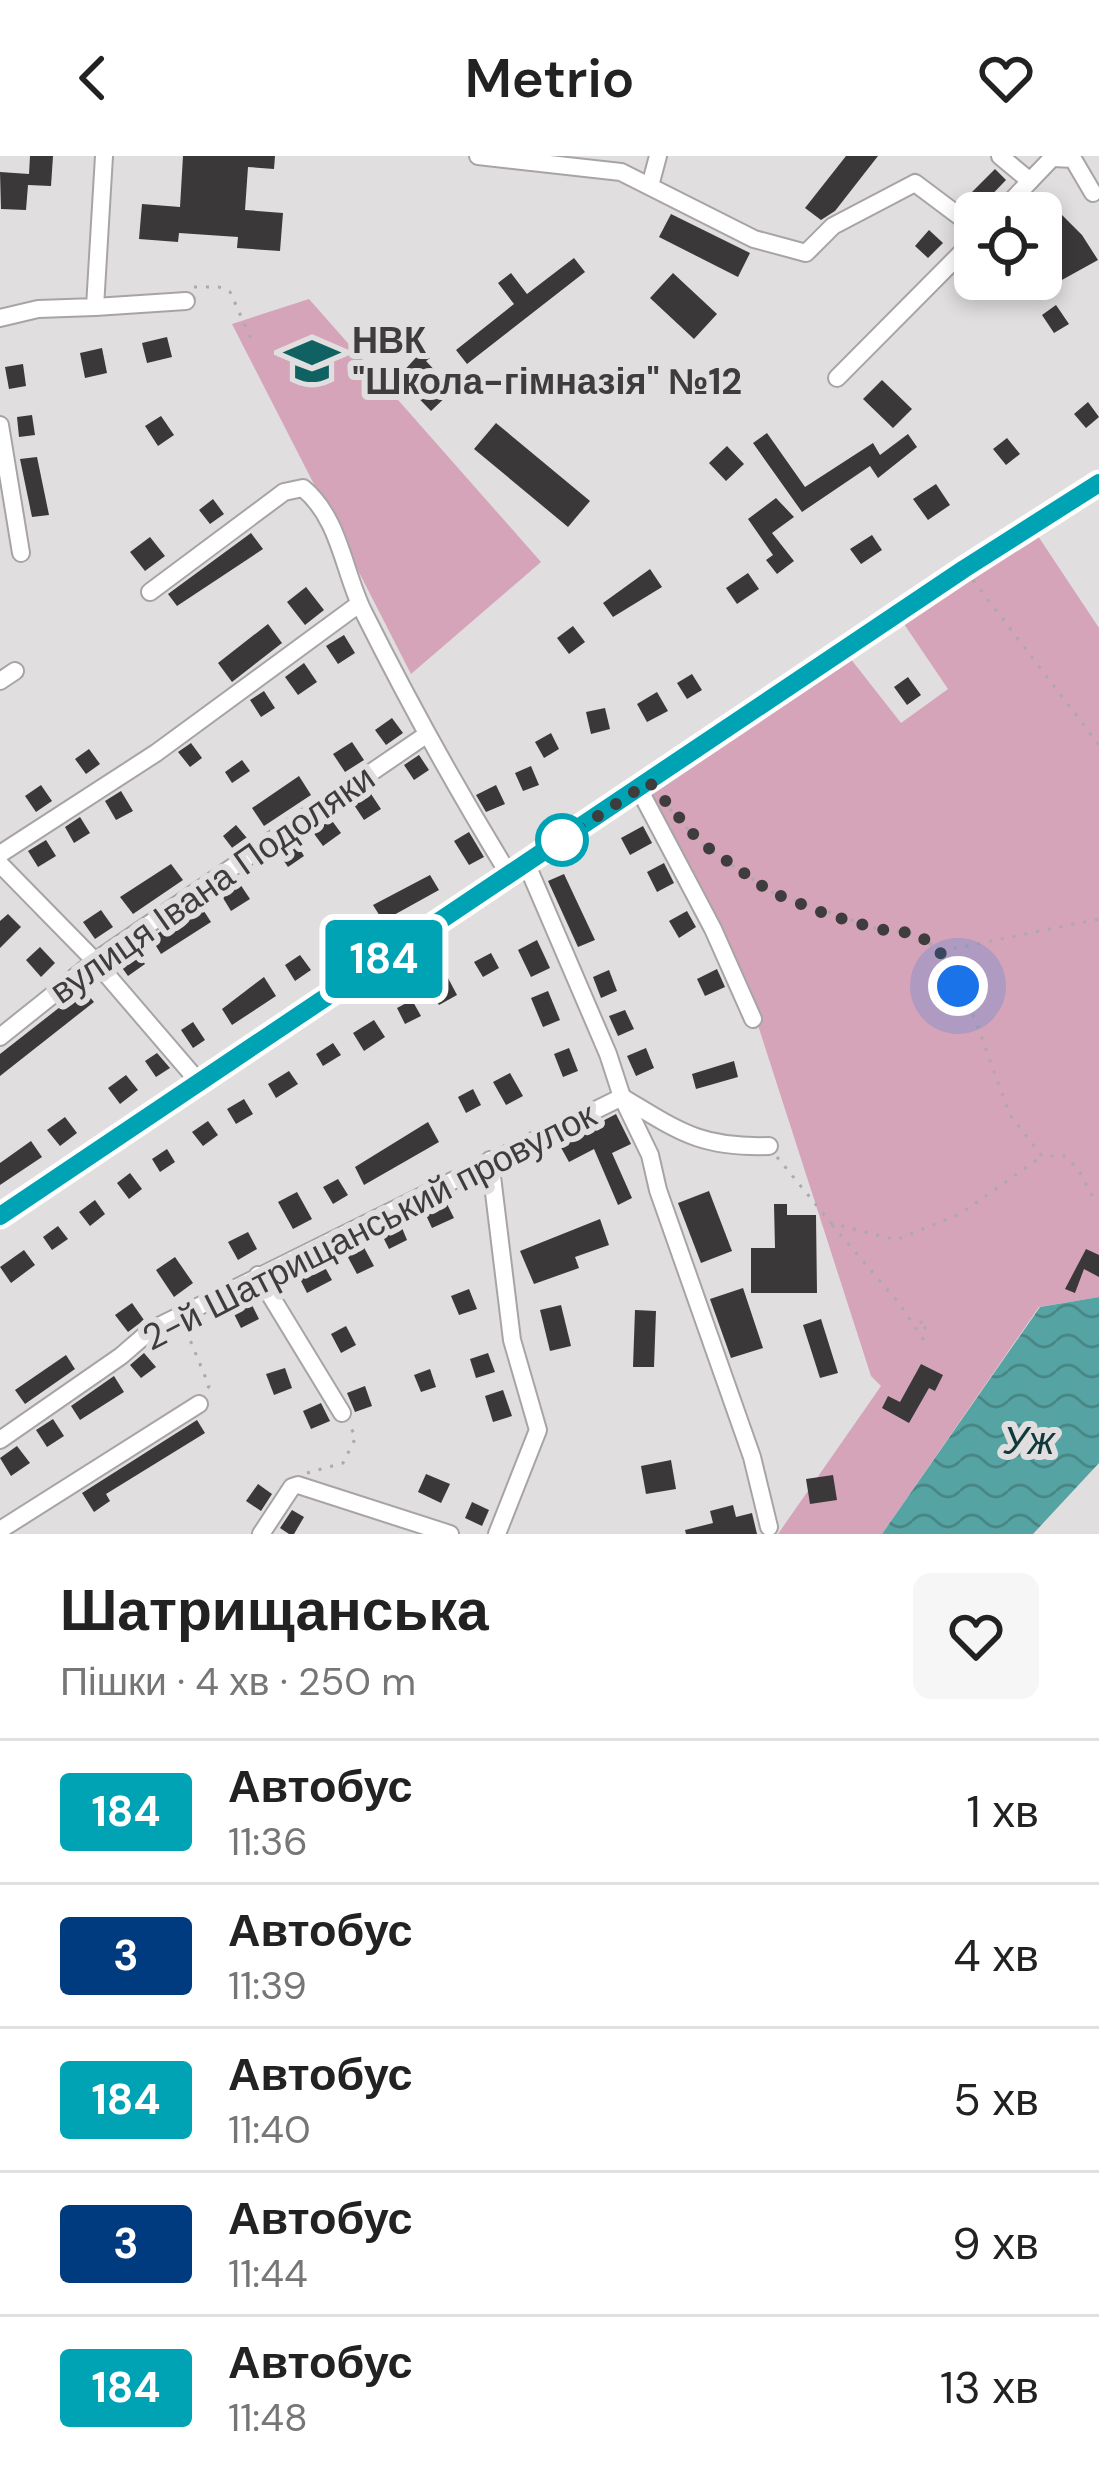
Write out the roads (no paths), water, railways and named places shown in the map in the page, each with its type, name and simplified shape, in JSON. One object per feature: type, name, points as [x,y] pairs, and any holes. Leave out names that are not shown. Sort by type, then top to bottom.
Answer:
[{"type":"street","points":[[478,156],[620,171],[754,238],[802,253],[833,226],[917,183],[954,212]]},
{"type":"street","points":[[650,186],[658,156]]},
{"type":"street","points":[[1000,156],[1030,181]]},
{"type":"street","points":[[1088,156],[1096,200]]},
{"type":"street","points":[[1020,192],[1054,157],[1073,159],[1096,200]]},
{"type":"street","points":[[95,307],[103,158]]},
{"type":"street","points":[[837,378],[954,260]]},
{"type":"street","points":[[0,318],[38,309],[186,301]]},
{"type":"street","points":[[0,425],[21,554]]},
{"type":"street","points":[[0,1216],[1099,483]]},
{"type":"street","points":[[150,592],[296,486],[310,493],[328,519],[359,604],[427,735],[510,876]]},
{"type":"street","points":[[0,854],[156,752],[359,604]]},
{"type":"street","name":"вулиця Івана Подоляки","points":[[0,1037],[94,961],[427,735]]},
{"type":"street","points":[[644,786],[753,1018]]},
{"type":"street","points":[[0,864],[94,961],[198,1081]]},
{"type":"street","points":[[526,865],[650,1155],[658,1190],[752,1457],[769,1527]]},
{"type":"street","points":[[622,1097],[699,1141],[731,1147],[769,1146]]},
{"type":"street","name":"2-й Шатрищанський провулок","points":[[0,1440],[151,1330],[622,1097]]},
{"type":"street","points":[[490,1160],[512,1340],[538,1430],[497,1534]]},
{"type":"street","points":[[258,1275],[343,1413]]},
{"type":"street","points":[[0,1530],[199,1404]]},
{"type":"street","points":[[261,1534],[296,1485],[450,1534]]},
{"type":"water","name":"Уж","points":[[1099,1297],[1099,1463],[1033,1534],[882,1534],[1040,1307]]},
{"type":"place","name":"НВК \"Школа-гімназія\" №12","points":[[312,361]]}]
